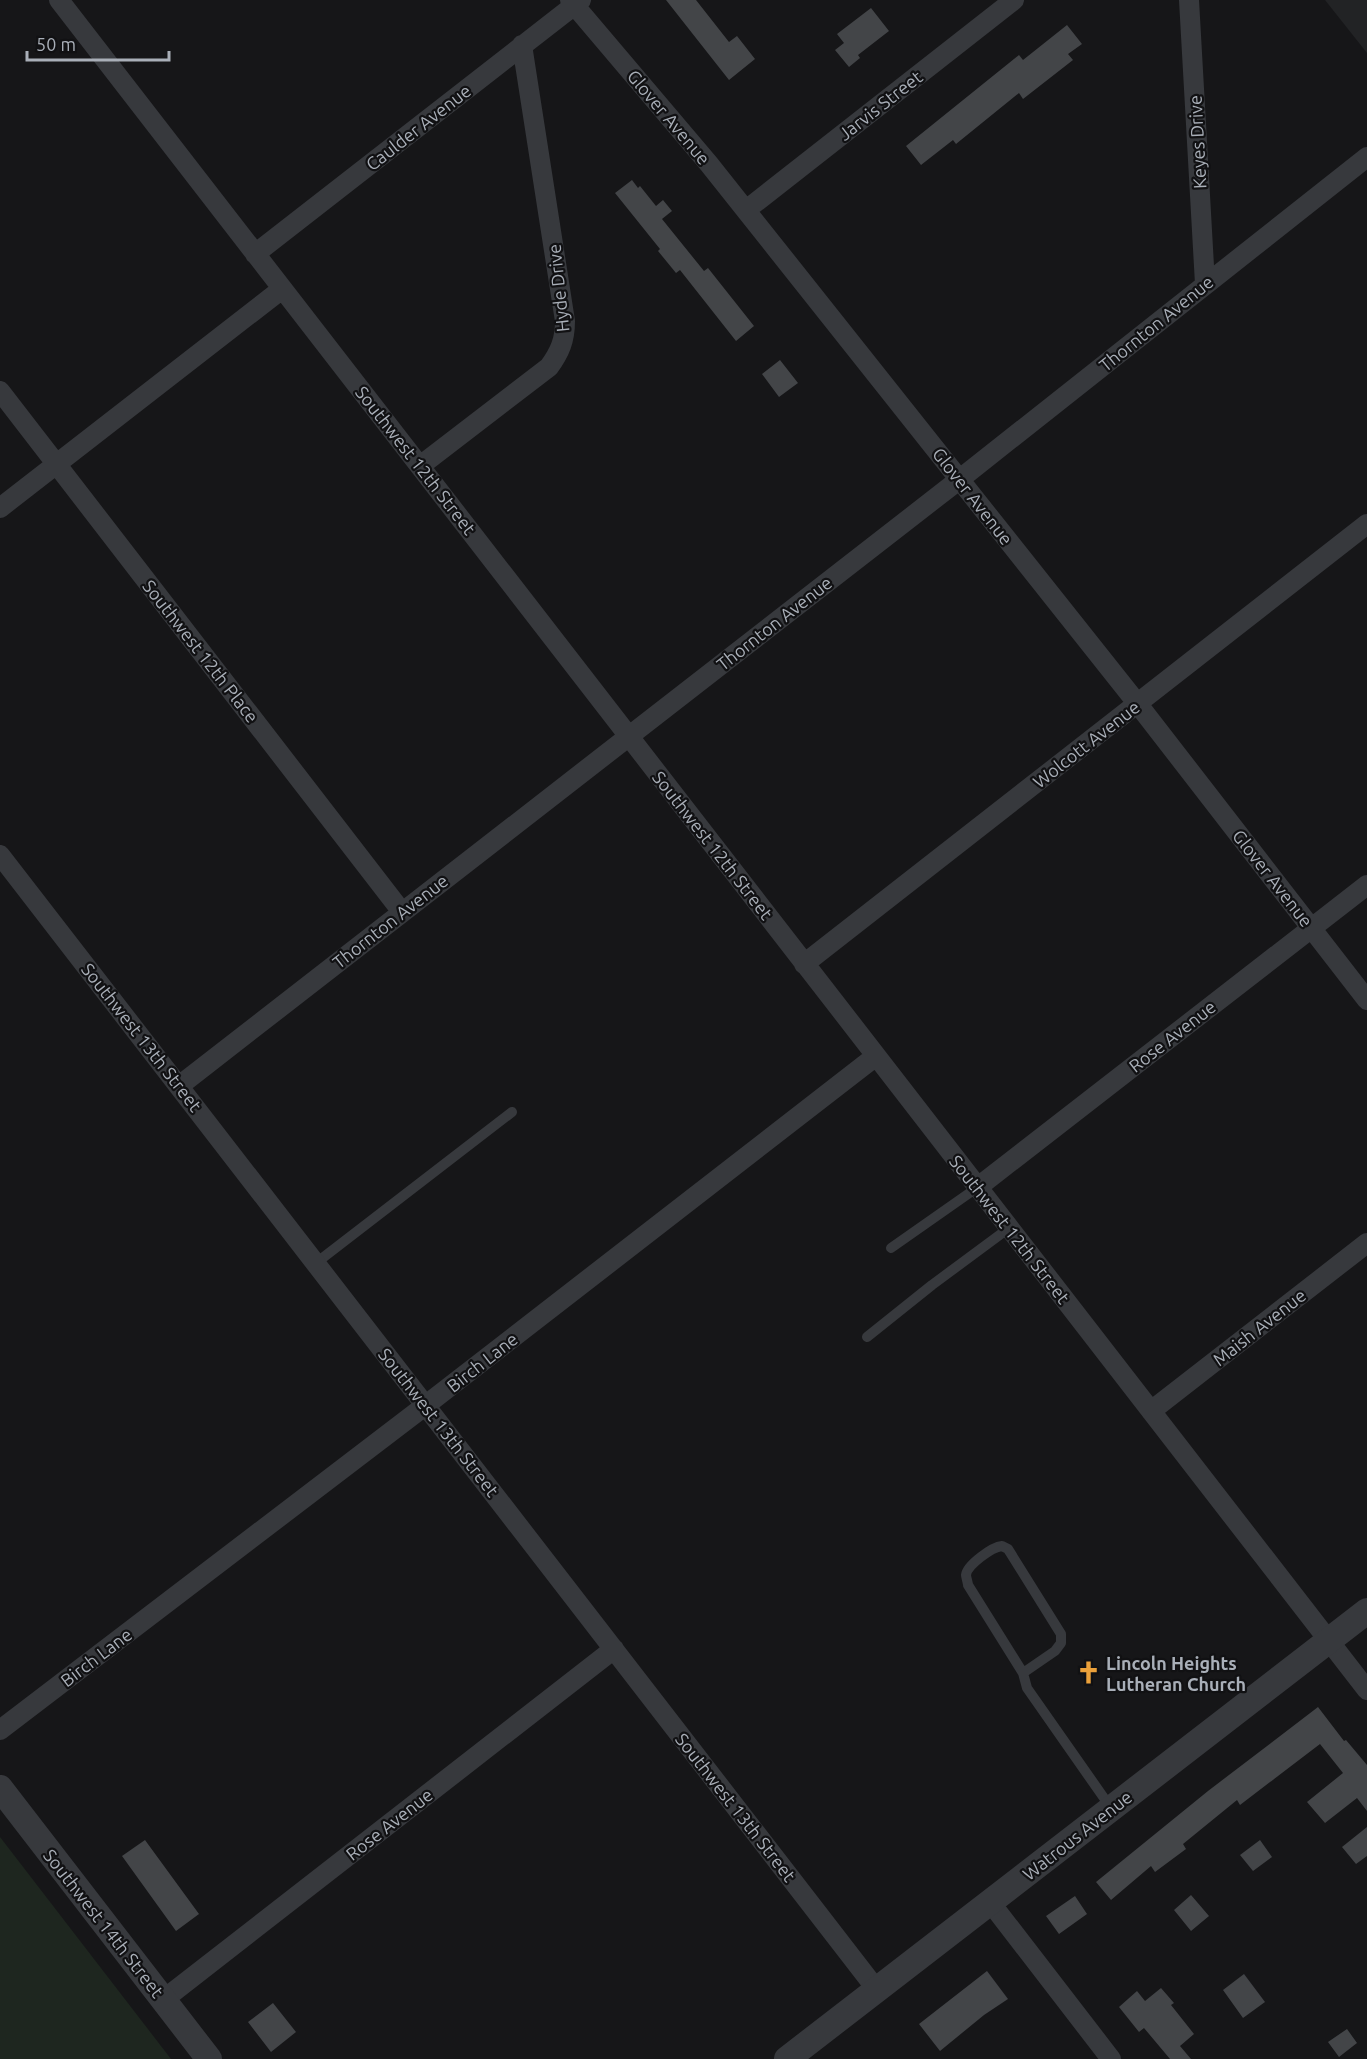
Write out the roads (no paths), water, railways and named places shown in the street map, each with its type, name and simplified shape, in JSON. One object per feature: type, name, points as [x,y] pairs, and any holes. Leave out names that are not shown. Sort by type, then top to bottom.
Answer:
[{"type":"street","name":"Southwest 12th Street","points":[[59,0],[1367,1690]]},
{"type":"street","name":"Jarvis Street","points":[[746,210],[1014,0]]},
{"type":"street","name":"Keyes Drive","points":[[1189,0],[1205,284]]},
{"type":"street","name":"Caulder Avenue","points":[[255,254],[575,2]]},
{"type":"street","name":"Glover Avenue","points":[[575,2],[710,164],[960,479],[1367,1000]]},
{"type":"street","name":"Hyde Drive","points":[[420,466],[549,367],[559,354],[565,338],[565,321],[522,45]]},
{"type":"street","name":"Thornton Avenue","points":[[179,1086],[960,479],[1367,157]]},
{"type":"street","points":[[0,508],[282,289]]},
{"type":"street","name":"Southwest 12th Place","points":[[0,391],[402,912]]},
{"type":"street","name":"Wolcott Avenue","points":[[804,964],[1367,524]]},
{"type":"street","name":"Southwest 13th Street","points":[[0,855],[877,1990]]},
{"type":"street","name":"Rose Avenue","points":[[978,1187],[1367,885]]},
{"type":"street","name":"Birch Lane","points":[[0,1730],[426,1406],[876,1056]]},
{"type":"street","name":"Maish Avenue","points":[[1151,1411],[1367,1243]]},
{"type":"street","name":"Watrous Avenue","points":[[787,2059],[1367,1611]]},
{"type":"street","name":"Rose Avenue","points":[[163,2000],[614,1649]]},
{"type":"street","name":"Southwest 14th Street","points":[[0,1788],[209,2059]]},
{"type":"street","points":[[990,1902],[1111,2059]]},
{"type":"lane","points":[[316,1263],[512,1112]]},
{"type":"lane","points":[[891,1248],[978,1187]]},
{"type":"lane","points":[[867,1337],[1009,1228]]},
{"type":"lane","points":[[1023,1672],[1055,1651],[1061,1643],[1061,1634],[1008,1550],[1002,1546],[995,1546],[969,1568],[966,1576],[968,1585],[1023,1672],[1027,1688],[1112,1809]]},
{"type":"place","name":"Lincoln Heights Lutheran Church","points":[[1088,1673]]}]
